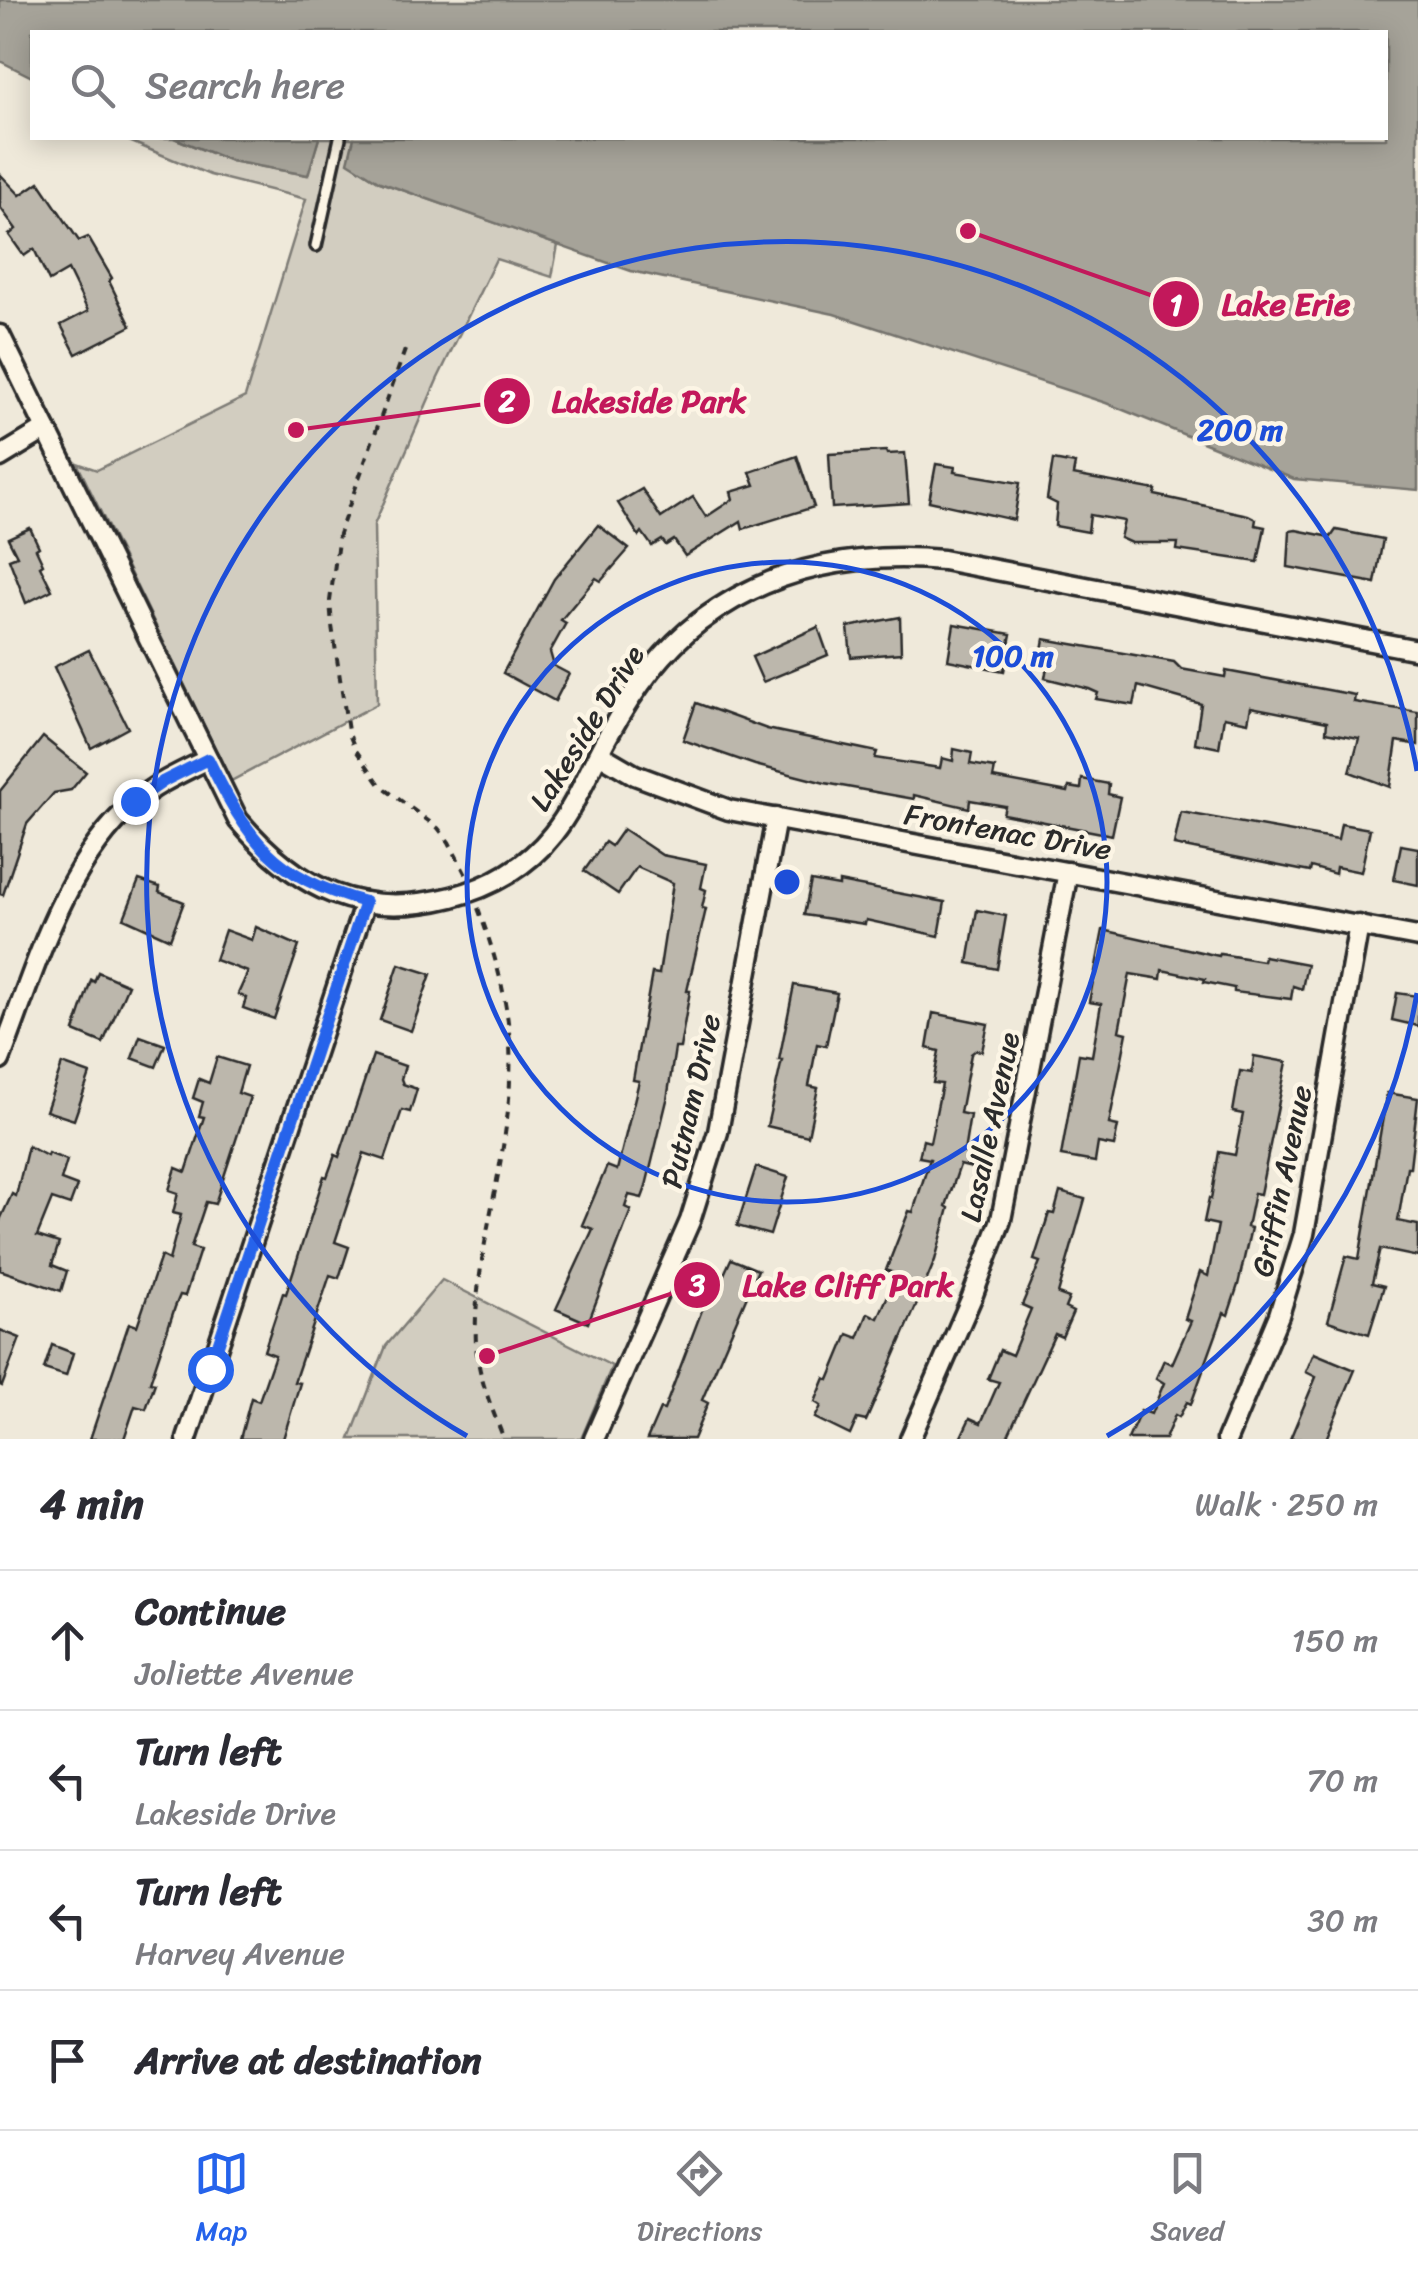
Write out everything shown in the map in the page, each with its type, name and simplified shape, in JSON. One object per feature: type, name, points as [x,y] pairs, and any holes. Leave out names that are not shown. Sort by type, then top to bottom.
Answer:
[{"type":"street","name":"Lakeside Drive","points":[[0,335],[238,820],[266,852],[307,882],[384,907],[419,905],[476,891],[517,868],[553,835],[635,692],[668,650],[698,623],[740,595],[815,566],[902,556],[942,560],[1418,650]]},
{"type":"street","points":[[0,457],[46,430]]},
{"type":"street","name":"Frontenac Drive","points":[[599,754],[635,775],[729,810],[1418,937]]},
{"type":"street","points":[[0,1060],[67,896],[107,830],[148,792],[208,759]]},
{"type":"street","name":"Putnam Drive","points":[[594,1439],[690,1221],[714,1148],[776,818]]},
{"type":"street","name":"Lasalle Avenue","points":[[910,1439],[1001,1220],[1068,872]]},
{"type":"street","points":[[187,1439],[365,902]]},
{"type":"street","name":"Griffin Avenue","points":[[1227,1439],[1279,1315],[1304,1234],[1359,925]]},
{"type":"lane","points":[[316,246],[340,140]]},
{"type":"shaded area","points":[[0,0],[1418,0],[1418,490],[1294,479],[1106,403],[834,314],[631,271],[380,182],[348,162],[354,140],[1388,140],[1388,30],[30,30],[30,76],[0,61]]},
{"type":"shaded area","points":[[127,140],[179,140],[231,161],[307,175],[318,140],[354,140],[349,162],[380,182],[558,245],[552,277],[496,259],[437,380],[374,525],[377,704],[231,781],[77,463],[97,470],[245,397],[306,199],[210,175]]},
{"type":"shaded area","points":[[179,140],[318,140],[308,175],[231,161]]},
{"type":"shaded area","points":[[442,1280],[612,1366],[581,1439],[350,1439],[386,1346]]},
{"type":"building","points":[[0,174],[20,195],[39,182],[79,241],[88,237],[112,278],[109,281],[131,326],[76,354],[61,325],[88,311],[68,270],[49,281],[34,249],[24,256],[9,235],[16,229],[0,207]]},
{"type":"building","points":[[905,453],[909,503],[832,508],[829,454]]},
{"type":"building","points":[[797,456],[814,507],[743,529],[741,521],[685,556],[674,540],[666,545],[662,540],[652,546],[642,532],[639,536],[618,503],[642,489],[661,518],[693,497],[706,517],[733,499],[731,492],[755,485],[750,472]]},
{"type":"building","points":[[1053,460],[1075,464],[1073,475],[1156,490],[1155,495],[1248,515],[1256,519],[1255,525],[1265,527],[1258,562],[1177,550],[1178,543],[1131,543],[1120,538],[1124,521],[1090,515],[1088,532],[1055,526],[1057,504],[1047,499]]},
{"type":"building","points":[[936,464],[955,467],[954,472],[1020,483],[1014,520],[929,501]]},
{"type":"building","points":[[598,525],[629,549],[601,581],[596,578],[561,620],[566,623],[550,652],[554,666],[569,674],[555,701],[503,673],[554,579]]},
{"type":"building","points":[[30,528],[39,547],[36,549],[43,564],[40,566],[52,590],[26,603],[9,559],[17,556],[8,538]]},
{"type":"building","points":[[1336,530],[1383,539],[1375,583],[1288,567],[1290,531],[1331,537]]},
{"type":"building","points":[[900,617],[901,653],[851,657],[848,627]]},
{"type":"building","points":[[954,624],[1011,634],[1004,671],[948,660]]},
{"type":"building","points":[[818,627],[828,655],[763,682],[752,657]]},
{"type":"building","points":[[1044,639],[1174,662],[1181,669],[1225,677],[1226,671],[1355,695],[1354,702],[1418,712],[1418,745],[1397,741],[1390,787],[1350,772],[1359,738],[1326,732],[1327,722],[1251,707],[1248,722],[1224,717],[1219,748],[1195,743],[1201,704],[1138,686],[1134,705],[1096,699],[1098,693],[1089,689],[1045,678],[1047,667],[1039,666]]},
{"type":"building","points":[[89,650],[128,728],[91,748],[54,667]]},
{"type":"building","points":[[696,703],[767,729],[877,752],[875,758],[940,768],[942,758],[953,761],[954,749],[972,753],[970,764],[995,768],[993,778],[1068,792],[1069,787],[1081,789],[1082,779],[1109,784],[1108,794],[1120,797],[1112,835],[1003,814],[1005,806],[970,800],[969,808],[914,795],[914,799],[755,765],[683,740]]},
{"type":"building","points":[[43,737],[86,772],[71,790],[54,793],[27,824],[3,895],[0,791]]},
{"type":"building","points":[[1181,812],[1338,840],[1341,824],[1370,829],[1361,872],[1336,867],[1335,874],[1311,867],[1310,872],[1174,845]]},
{"type":"building","points":[[623,829],[662,855],[706,864],[701,888],[706,890],[702,908],[706,909],[687,991],[680,1048],[675,1048],[645,1190],[642,1198],[629,1195],[625,1207],[631,1210],[588,1323],[556,1309],[593,1229],[582,1225],[607,1166],[617,1170],[639,1081],[633,1080],[652,973],[659,974],[673,883],[637,867],[618,894],[584,871],[605,842],[611,846]]},
{"type":"building","points":[[1401,845],[1418,848],[1418,885],[1394,880]]},
{"type":"building","points":[[139,880],[184,902],[170,939],[124,918]]},
{"type":"building","points":[[811,881],[839,886],[839,882],[945,902],[939,936],[866,920],[865,924],[804,915]]},
{"type":"building","points":[[977,910],[1006,916],[997,969],[968,963]]},
{"type":"building","points":[[256,927],[299,946],[274,1019],[243,1008],[246,998],[238,994],[248,972],[215,960],[225,930],[252,940]]},
{"type":"building","points":[[1103,930],[1219,956],[1263,961],[1264,956],[1307,964],[1302,989],[1293,986],[1291,999],[1234,992],[1234,988],[1204,982],[1205,979],[1162,970],[1161,979],[1130,974],[1119,1031],[1127,1033],[1109,1124],[1118,1126],[1114,1146],[1098,1143],[1095,1162],[1061,1156],[1079,1054],[1092,1056],[1101,1004],[1089,1002]]},
{"type":"building","points":[[399,964],[431,974],[411,1031],[380,1020]]},
{"type":"building","points":[[98,972],[128,985],[103,1043],[74,1031],[91,980],[94,982]]},
{"type":"building","points":[[794,985],[837,993],[826,1046],[817,1044],[809,1086],[818,1088],[808,1136],[767,1126]]},
{"type":"building","points":[[1397,993],[1418,996],[1418,1026],[1392,1020]]},
{"type":"building","points":[[933,1013],[988,1024],[982,1051],[971,1054],[960,1113],[970,1115],[964,1152],[975,1155],[972,1168],[960,1165],[946,1206],[949,1208],[935,1260],[866,1421],[857,1419],[850,1435],[815,1418],[821,1406],[815,1402],[848,1334],[858,1338],[868,1313],[878,1318],[897,1275],[886,1270],[909,1211],[913,1212],[930,1159],[919,1157],[923,1140],[930,1142],[942,1084],[933,1083],[939,1051],[927,1048]]},
{"type":"building","points":[[140,1036],[165,1045],[156,1067],[132,1058]]},
{"type":"building","points":[[373,1055],[405,1066],[403,1084],[417,1089],[410,1112],[402,1110],[385,1160],[364,1153],[335,1242],[349,1247],[339,1278],[330,1275],[294,1382],[300,1383],[283,1439],[240,1439],[251,1398],[259,1401],[275,1355],[264,1351],[283,1293],[286,1294],[324,1176],[327,1177],[335,1155],[339,1157]]},
{"type":"building","points":[[1254,1056],[1287,1062],[1260,1194],[1254,1193],[1247,1227],[1251,1228],[1238,1285],[1191,1404],[1187,1402],[1179,1417],[1175,1415],[1165,1439],[1128,1439],[1141,1410],[1151,1414],[1164,1383],[1156,1378],[1164,1360],[1172,1364],[1191,1321],[1185,1319],[1200,1272],[1208,1276],[1218,1225],[1204,1222],[1209,1198],[1219,1152],[1235,1155],[1243,1114],[1233,1112],[1240,1071],[1252,1073]]},
{"type":"building","points":[[217,1057],[246,1066],[238,1093],[250,1097],[215,1204],[206,1202],[191,1247],[200,1250],[185,1296],[180,1295],[175,1307],[150,1382],[155,1383],[146,1409],[135,1406],[124,1439],[90,1439],[129,1323],[137,1326],[161,1256],[169,1260],[181,1215],[173,1213],[178,1193],[169,1190],[176,1168],[186,1172],[204,1117],[199,1116],[203,1102],[193,1098],[199,1079],[209,1083]]},
{"type":"building","points":[[62,1064],[90,1074],[74,1120],[46,1111]]},
{"type":"building","points":[[1387,1093],[1418,1098],[1410,1167],[1398,1221],[1418,1225],[1418,1257],[1380,1249],[1372,1283],[1384,1286],[1369,1334],[1328,1321],[1346,1256],[1359,1259]]},
{"type":"building","points":[[28,1146],[67,1160],[61,1180],[77,1186],[70,1205],[52,1199],[37,1236],[59,1243],[52,1265],[67,1271],[61,1291],[0,1270],[0,1220],[12,1194],[16,1196]]},
{"type":"building","points":[[756,1167],[788,1177],[770,1235],[737,1226]]},
{"type":"building","points":[[1060,1192],[1085,1199],[1058,1294],[1069,1298],[1065,1308],[1073,1312],[1062,1337],[1055,1334],[1008,1435],[1018,1439],[960,1439],[970,1418],[981,1423],[999,1382],[988,1379],[1000,1350],[1012,1355],[1031,1309],[1022,1305],[1040,1262],[1034,1260],[1049,1213],[1054,1214]]},
{"type":"building","points":[[731,1259],[758,1270],[702,1400],[708,1403],[693,1439],[647,1439],[660,1409],[664,1410],[713,1281],[720,1283]]},
{"type":"building","points":[[0,1330],[20,1338],[2,1386],[0,1385]]},
{"type":"building","points":[[52,1345],[73,1353],[66,1376],[44,1369]]},
{"type":"building","points":[[1314,1353],[1355,1370],[1326,1439],[1290,1439],[1316,1377],[1306,1372]]},
{"type":"place","name":"Lake Erie","points":[[968,231]]},
{"type":"place","name":"Lakeside Park","points":[[296,430]]},
{"type":"place","name":"Lake Cliff Park","points":[[487,1356]]},
{"type":"route","points":[[135,801],[208,759],[238,820],[266,852],[307,882],[365,902],[210,1369]]}]
